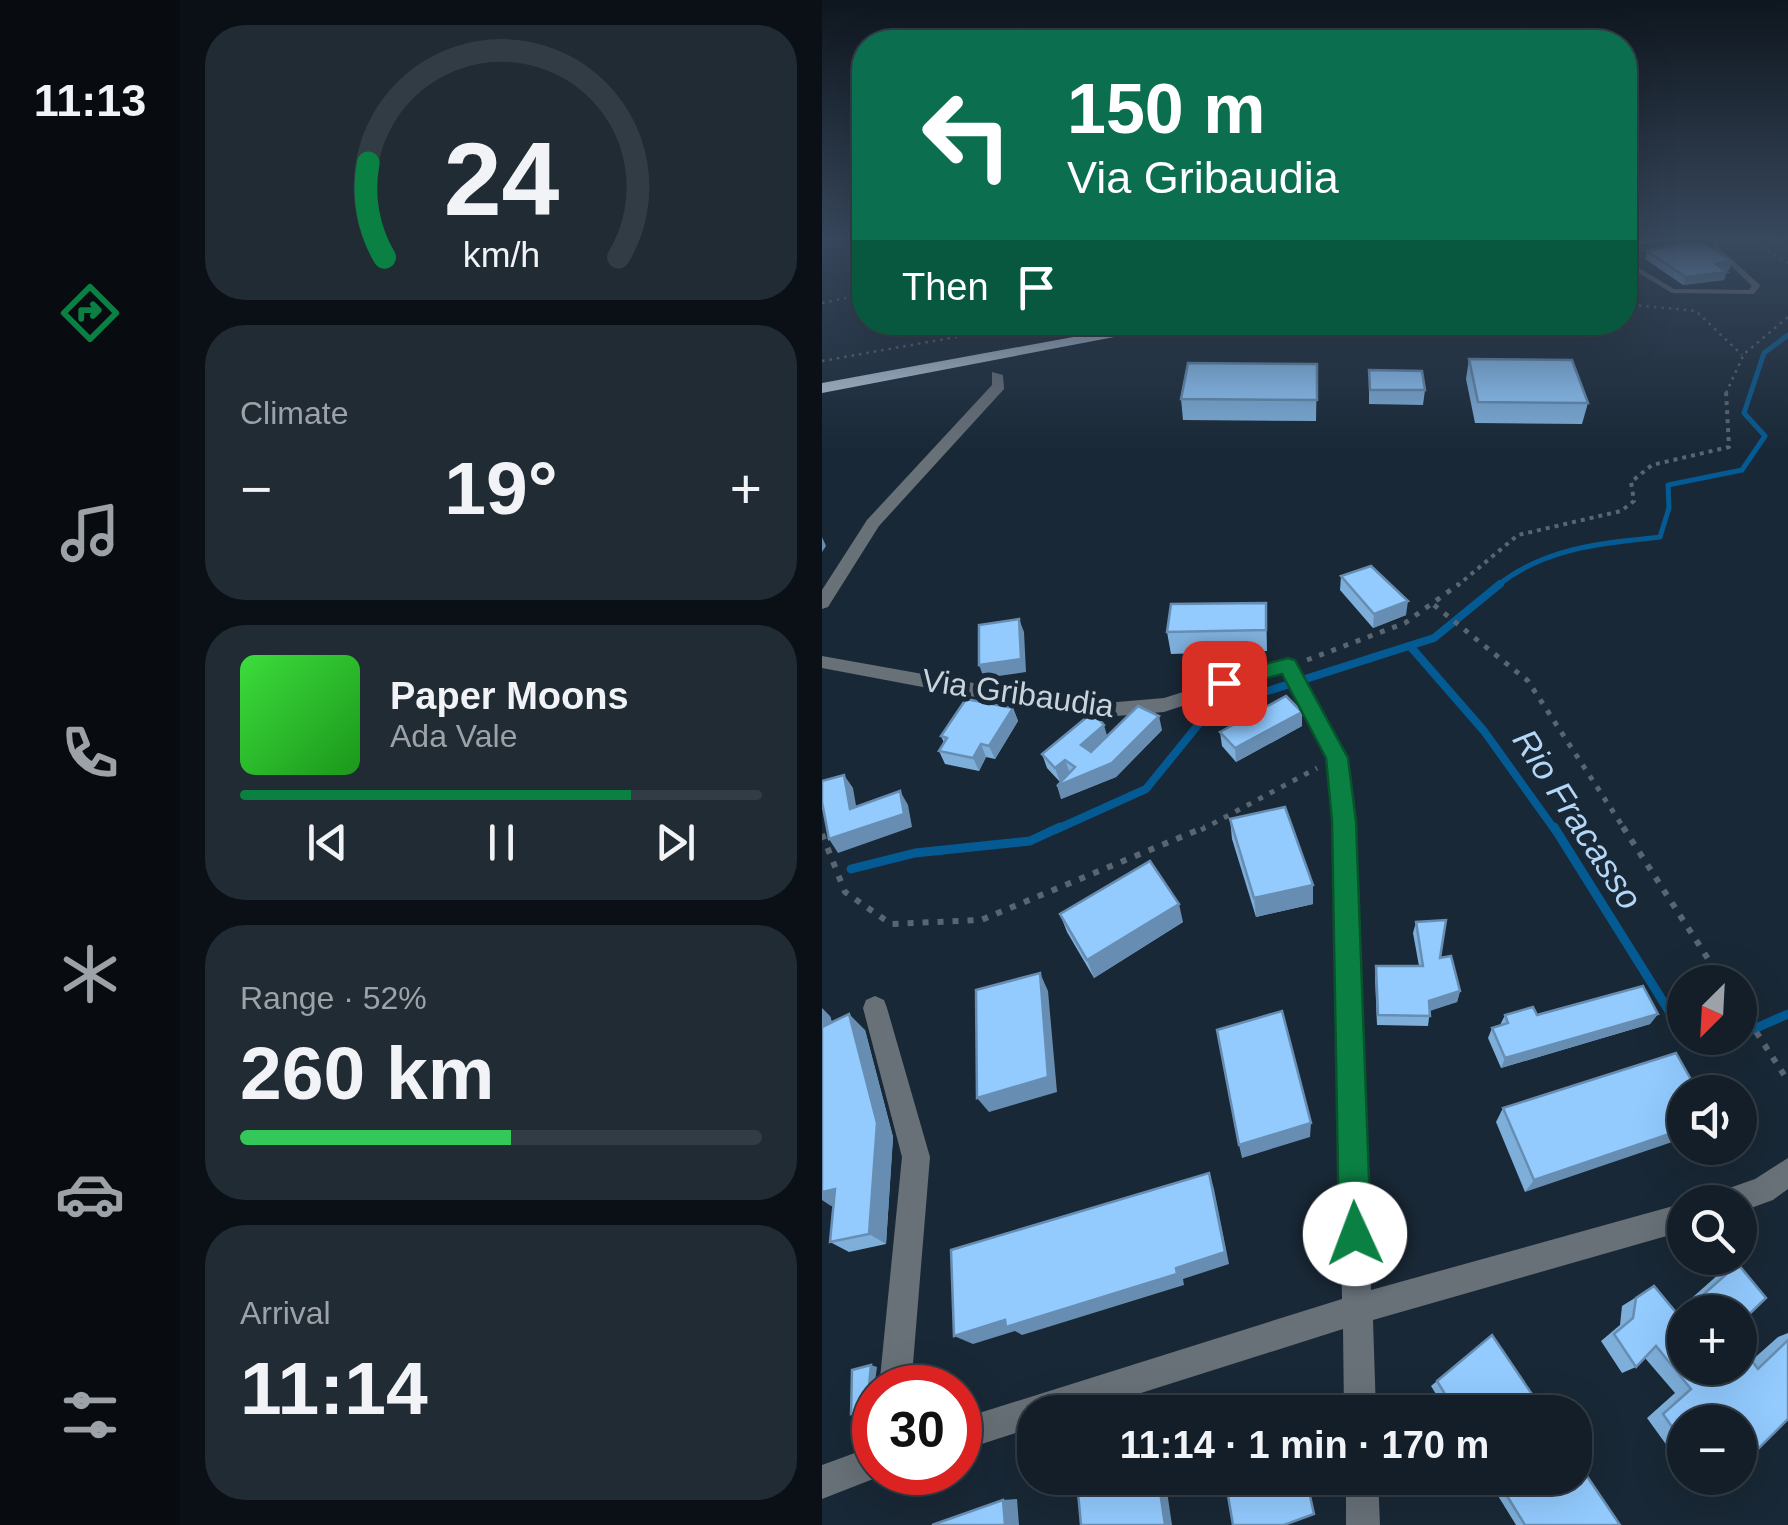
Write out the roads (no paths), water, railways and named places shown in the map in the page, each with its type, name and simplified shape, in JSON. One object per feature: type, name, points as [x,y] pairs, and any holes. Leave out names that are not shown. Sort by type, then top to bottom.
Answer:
[{"type":"highway","points":[[822,379],[1067,335]]},
{"type":"highway","points":[[822,388],[1114,335]]},
{"type":"street","points":[[822,603],[873,522],[999,386],[997,375]]},
{"type":"street","name":"Via Gribaudia","points":[[822,662],[1029,700],[1117,709],[1164,705],[1294,676],[1337,758],[1344,821],[1357,1310]]},
{"type":"street","points":[[875,1008],[916,1158],[897,1365]]},
{"type":"street","points":[[1757,1192],[1788,1172]]},
{"type":"street","points":[[982,1428],[1357,1310],[1667,1222]]},
{"type":"street","points":[[1357,1310],[1360,1395]]},
{"type":"street","points":[[822,1482],[852,1470]]},
{"type":"street","points":[[1362,1495],[1363,1525]]},
{"type":"waterway","points":[[1497,586],[1554,555],[1660,537],[1669,508],[1668,485],[1742,470],[1765,436],[1744,413],[1764,353],[1788,335]]},
{"type":"waterway","points":[[1055,830],[1146,789],[1211,709],[1434,638],[1500,584]]},
{"type":"waterway","name":"Rio Fracasso","points":[[1410,646],[1484,731],[1555,830]]},
{"type":"waterway","points":[[851,869],[915,853],[1030,841],[1060,827]]},
{"type":"waterway","name":"Rio Fracasso","points":[[1554,827],[1667,1008]]},
{"type":"waterway","name":"Rio Fracasso","points":[[1757,1028],[1788,1014]]}]
